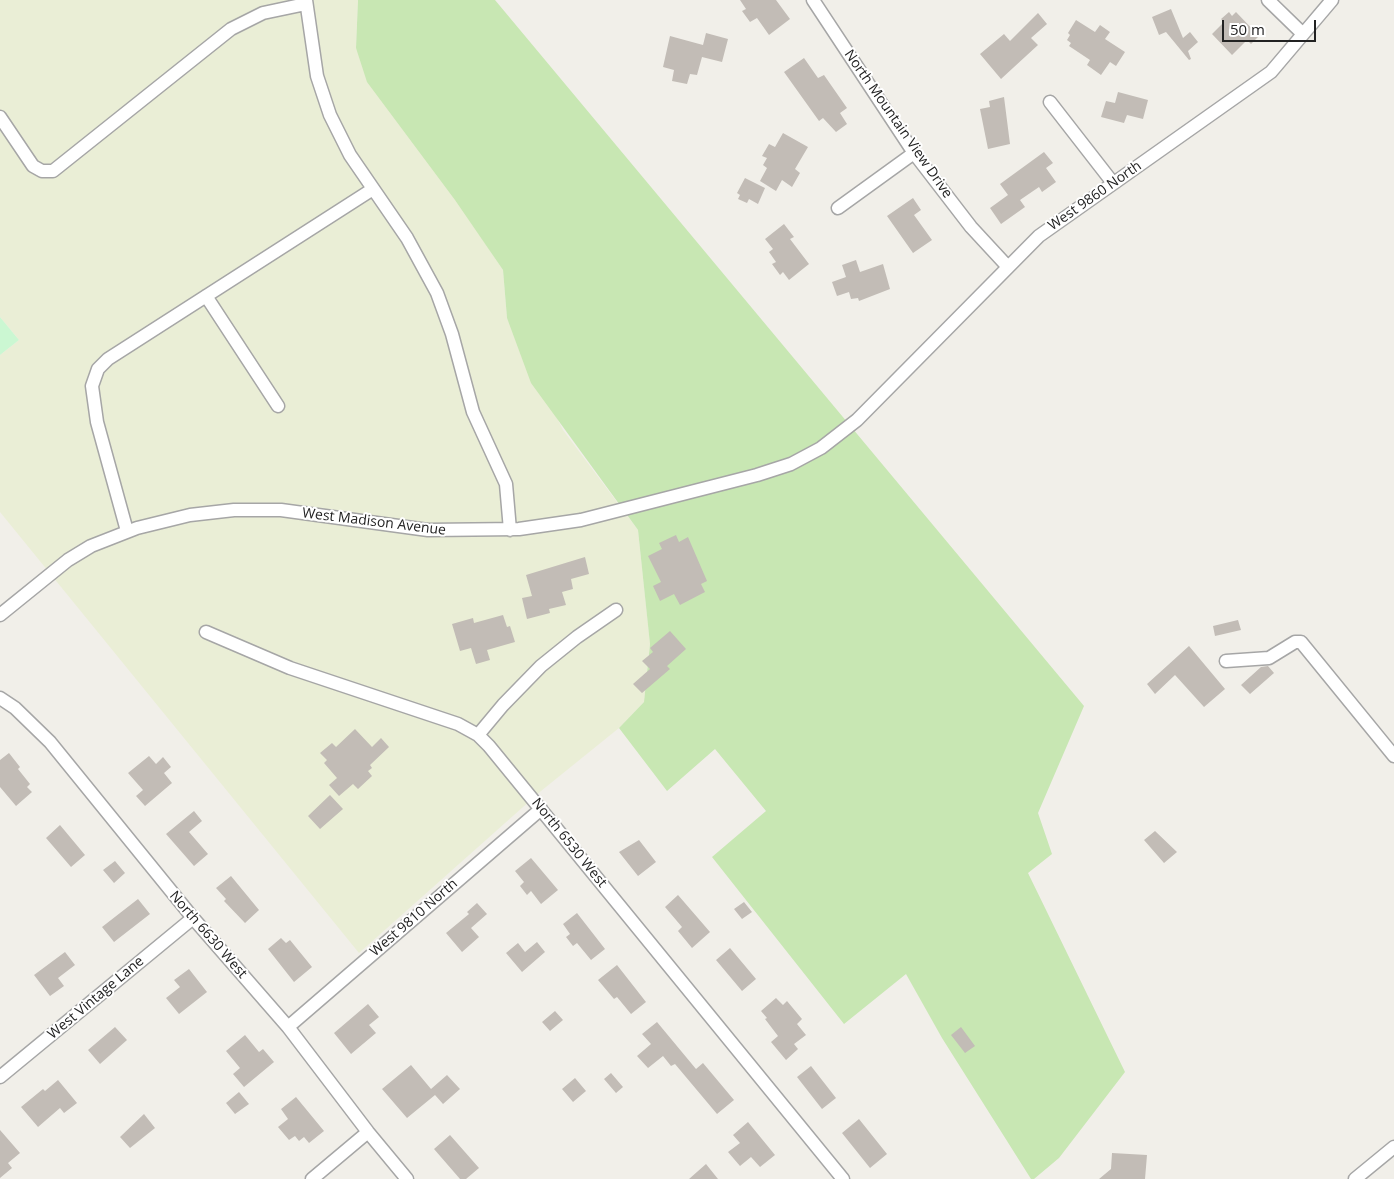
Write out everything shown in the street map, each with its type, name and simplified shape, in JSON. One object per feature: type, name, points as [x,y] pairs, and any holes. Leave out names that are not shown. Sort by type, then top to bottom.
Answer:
[{"type":"street","name":"North Mountain View Drive","points":[[813,0],[914,153],[971,227],[1008,267]]},
{"type":"street","points":[[1268,0],[1303,34]]},
{"type":"street","name":"West 9860 North","points":[[869,407],[1039,236],[1271,72],[1332,0]]},
{"type":"street","points":[[0,116],[33,166],[42,171],[53,171],[230,29],[263,13],[306,2],[314,59],[325,102],[346,148],[407,238],[436,293],[452,334],[473,412],[506,484],[510,530]]},
{"type":"street","points":[[1050,102],[1114,183]]},
{"type":"street","points":[[838,208],[914,153]]},
{"type":"street","points":[[128,531],[101,444],[92,391],[95,374],[108,359],[373,190]]},
{"type":"street","points":[[206,296],[278,406]]},
{"type":"street","name":"West Madison Avenue","points":[[0,615],[68,560],[103,540],[128,531],[190,515],[257,510],[308,513],[378,525],[428,530],[510,530],[581,520],[774,470],[821,448],[843,432],[869,407]]},
{"type":"street","points":[[478,735],[509,698],[541,666],[577,637],[616,610]]},
{"type":"street","name":"North 6530 West","points":[[206,632],[290,668],[458,724],[478,735],[541,809],[843,1179]]},
{"type":"street","points":[[1226,661],[1269,658],[1295,642],[1301,642],[1394,756]]},
{"type":"street","name":"North 6630 West","points":[[0,698],[15,708],[50,742],[193,918],[288,1027],[368,1132],[407,1179]]},
{"type":"street","name":"West 9810 North","points":[[288,1027],[541,809]]},
{"type":"street","name":"West Vintage Lane","points":[[0,1077],[193,918]]},
{"type":"street","points":[[312,1179],[368,1132]]},
{"type":"street","points":[[1355,1179],[1394,1147]]},
{"type":"green space","points":[[0,0],[358,0],[356,48],[503,270],[507,318],[563,430],[638,530],[650,643],[644,702],[619,728],[541,791],[359,953],[0,512],[0,355],[19,340],[0,317]]},
{"type":"green space","points":[[358,0],[495,0],[1084,706],[1038,813],[1052,854],[1028,873],[1125,1072],[1059,1158],[1034,1179],[1031,1179],[942,1038],[906,974],[844,1024],[712,857],[766,811],[715,749],[667,791],[619,728],[644,702],[650,644],[638,530],[531,383],[507,318],[503,270],[455,200],[367,82],[356,48]]},
{"type":"green space","points":[[0,317],[19,340],[0,355]]},
{"type":"building","points":[[740,0],[776,0],[790,19],[769,35],[757,18],[750,22],[742,11],[746,9]]},
{"type":"building","points":[[1171,9],[1183,38],[1190,32],[1198,42],[1188,51],[1191,59],[1189,60],[1166,32],[1159,35],[1152,17]]},
{"type":"building","points":[[1229,12],[1232,16],[1236,12],[1259,36],[1251,44],[1247,40],[1232,55],[1212,34],[1224,22],[1221,19]]},
{"type":"building","points":[[1038,13],[1047,24],[1031,38],[1038,45],[1001,79],[980,54],[1004,34],[1010,41]]},
{"type":"building","points":[[1076,20],[1095,32],[1100,25],[1110,32],[1105,39],[1125,52],[1116,66],[1110,62],[1101,75],[1087,65],[1090,60],[1069,46],[1071,43],[1067,40],[1070,35],[1068,33]]},
{"type":"building","points":[[706,33],[728,39],[722,62],[702,57],[697,75],[690,74],[687,84],[672,81],[674,70],[663,67],[670,36],[703,45]]},
{"type":"building","points":[[804,58],[818,78],[824,75],[847,108],[840,113],[847,124],[836,132],[823,118],[819,121],[784,72]]},
{"type":"building","points":[[1118,92],[1148,100],[1143,119],[1127,115],[1124,123],[1101,117],[1106,101],[1115,103]]},
{"type":"building","points":[[1004,97],[1010,144],[988,149],[980,109],[990,107],[989,101]]},
{"type":"building","points":[[783,133],[808,147],[795,169],[800,173],[792,187],[782,180],[776,191],[760,181],[767,168],[763,165],[767,158],[762,156],[769,144],[775,147]]},
{"type":"building","points":[[1044,152],[1053,163],[1046,168],[1056,182],[1042,192],[1039,187],[1020,200],[1025,207],[1001,224],[990,208],[1008,195],[1000,184]]},
{"type":"building","points":[[745,178],[765,188],[758,204],[749,199],[747,203],[738,199],[740,195],[737,193]]},
{"type":"building","points":[[913,198],[921,210],[914,215],[932,240],[913,253],[887,216]]},
{"type":"building","points":[[784,224],[794,237],[790,239],[809,264],[789,280],[783,272],[780,275],[772,264],[776,262],[769,252],[773,249],[765,239]]},
{"type":"building","points":[[856,260],[860,272],[883,264],[890,289],[859,301],[858,298],[851,299],[849,292],[837,296],[832,282],[846,277],[842,265]]},
{"type":"building","points":[[676,535],[679,542],[688,537],[707,581],[701,584],[705,592],[680,605],[674,594],[660,601],[653,586],[661,582],[648,556],[662,549],[659,543]]},
{"type":"building","points":[[585,557],[589,574],[571,579],[573,589],[562,592],[566,605],[549,609],[550,613],[527,619],[522,598],[532,596],[526,575]]},
{"type":"building","points":[[503,615],[507,627],[510,626],[515,642],[487,650],[490,660],[476,664],[471,648],[460,651],[452,624],[473,618],[474,623]]},
{"type":"building","points":[[1238,620],[1241,630],[1215,636],[1213,626]]},
{"type":"building","points":[[670,631],[686,649],[667,666],[670,669],[642,693],[633,684],[650,669],[642,661],[653,652],[650,648]]},
{"type":"building","points":[[1189,646],[1225,689],[1204,707],[1175,675],[1155,694],[1147,684]]},
{"type":"building","points":[[1268,666],[1274,673],[1250,694],[1241,685],[1261,667]]},
{"type":"building","points":[[355,729],[372,747],[381,738],[389,747],[370,765],[372,768],[368,771],[372,776],[358,789],[353,784],[339,796],[329,785],[337,778],[324,763],[327,760],[320,753],[332,743],[336,747]]},
{"type":"building","points":[[9,753],[20,767],[18,769],[30,784],[27,787],[32,792],[16,806],[0,787],[0,760]]},
{"type":"building","points":[[149,756],[156,764],[163,757],[171,767],[164,773],[172,783],[145,806],[136,796],[143,790],[128,773]]},
{"type":"building","points":[[330,795],[343,809],[320,829],[308,816]]},
{"type":"building","points":[[194,811],[202,821],[189,832],[208,854],[194,866],[166,834]]},
{"type":"building","points":[[60,825],[85,855],[71,867],[46,838]]},
{"type":"building","points":[[1155,831],[1177,852],[1164,863],[1144,840]]},
{"type":"building","points":[[639,840],[656,862],[638,876],[619,852]]},
{"type":"building","points":[[531,858],[558,890],[541,904],[531,891],[527,895],[520,886],[524,882],[515,871]]},
{"type":"building","points":[[115,861],[125,873],[114,883],[103,870]]},
{"type":"building","points":[[231,876],[259,910],[245,923],[224,901],[226,899],[216,888]]},
{"type":"building","points":[[678,895],[710,932],[692,948],[678,931],[682,927],[665,907]]},
{"type":"building","points":[[138,899],[150,914],[114,942],[102,927]]},
{"type":"building","points":[[744,902],[752,912],[742,919],[734,909]]},
{"type":"building","points":[[477,903],[487,914],[471,928],[479,937],[462,952],[446,933],[469,914],[467,912]]},
{"type":"building","points":[[577,913],[605,949],[591,960],[577,943],[573,946],[566,937],[570,934],[563,924]]},
{"type":"building","points":[[281,938],[286,943],[290,940],[312,967],[294,982],[268,949]]},
{"type":"building","points":[[537,942],[545,952],[522,972],[506,953],[518,943],[525,952]]},
{"type":"building","points":[[730,948],[756,979],[742,991],[716,960]]},
{"type":"building","points":[[65,952],[75,965],[58,978],[64,986],[50,996],[34,975]]},
{"type":"building","points":[[617,965],[646,1002],[631,1014],[617,997],[614,999],[598,980]]},
{"type":"building","points":[[189,969],[207,992],[179,1014],[166,998],[180,987],[174,980]]},
{"type":"building","points":[[776,998],[783,1005],[787,1001],[802,1019],[797,1024],[806,1035],[794,1044],[798,1049],[786,1060],[771,1042],[778,1036],[761,1011]]},
{"type":"building","points":[[368,1004],[379,1017],[369,1025],[376,1033],[351,1054],[334,1033]]},
{"type":"building","points":[[555,1011],[563,1020],[550,1031],[542,1022]]},
{"type":"building","points":[[657,1022],[696,1069],[703,1063],[734,1100],[717,1114],[675,1064],[671,1066],[663,1056],[648,1068],[637,1056],[651,1044],[642,1034]]},
{"type":"building","points":[[115,1027],[127,1040],[100,1064],[88,1050]]},
{"type":"building","points":[[961,1027],[975,1046],[965,1053],[951,1035]]},
{"type":"building","points":[[245,1035],[259,1052],[263,1049],[274,1062],[244,1087],[233,1074],[240,1068],[226,1051]]},
{"type":"building","points":[[411,1065],[431,1089],[447,1075],[460,1089],[443,1104],[435,1095],[407,1118],[382,1089]]},
{"type":"building","points":[[811,1066],[836,1098],[822,1109],[797,1077]]},
{"type":"building","points":[[611,1073],[623,1087],[616,1093],[604,1079]]},
{"type":"building","points":[[575,1078],[586,1091],[573,1102],[562,1089]]},
{"type":"building","points":[[58,1080],[77,1103],[64,1113],[60,1108],[38,1127],[21,1107],[43,1089],[45,1091]]},
{"type":"building","points":[[239,1092],[249,1104],[235,1114],[226,1103]]},
{"type":"building","points":[[296,1097],[324,1131],[309,1143],[304,1137],[299,1141],[295,1136],[289,1140],[278,1127],[288,1119],[281,1109]]},
{"type":"building","points":[[144,1114],[155,1128],[130,1148],[120,1137]]},
{"type":"building","points":[[859,1119],[887,1154],[870,1168],[842,1133]]},
{"type":"building","points":[[748,1122],[775,1155],[760,1167],[751,1157],[740,1166],[728,1152],[740,1143],[733,1135]]},
{"type":"building","points":[[0,1130],[20,1153],[8,1163],[12,1168],[0,1178]]},
{"type":"building","points":[[450,1135],[479,1168],[466,1179],[460,1179],[434,1149]]},
{"type":"building","points":[[1112,1153],[1147,1155],[1145,1179],[1099,1179],[1111,1169]]},
{"type":"building","points":[[706,1164],[718,1179],[689,1179]]}]
